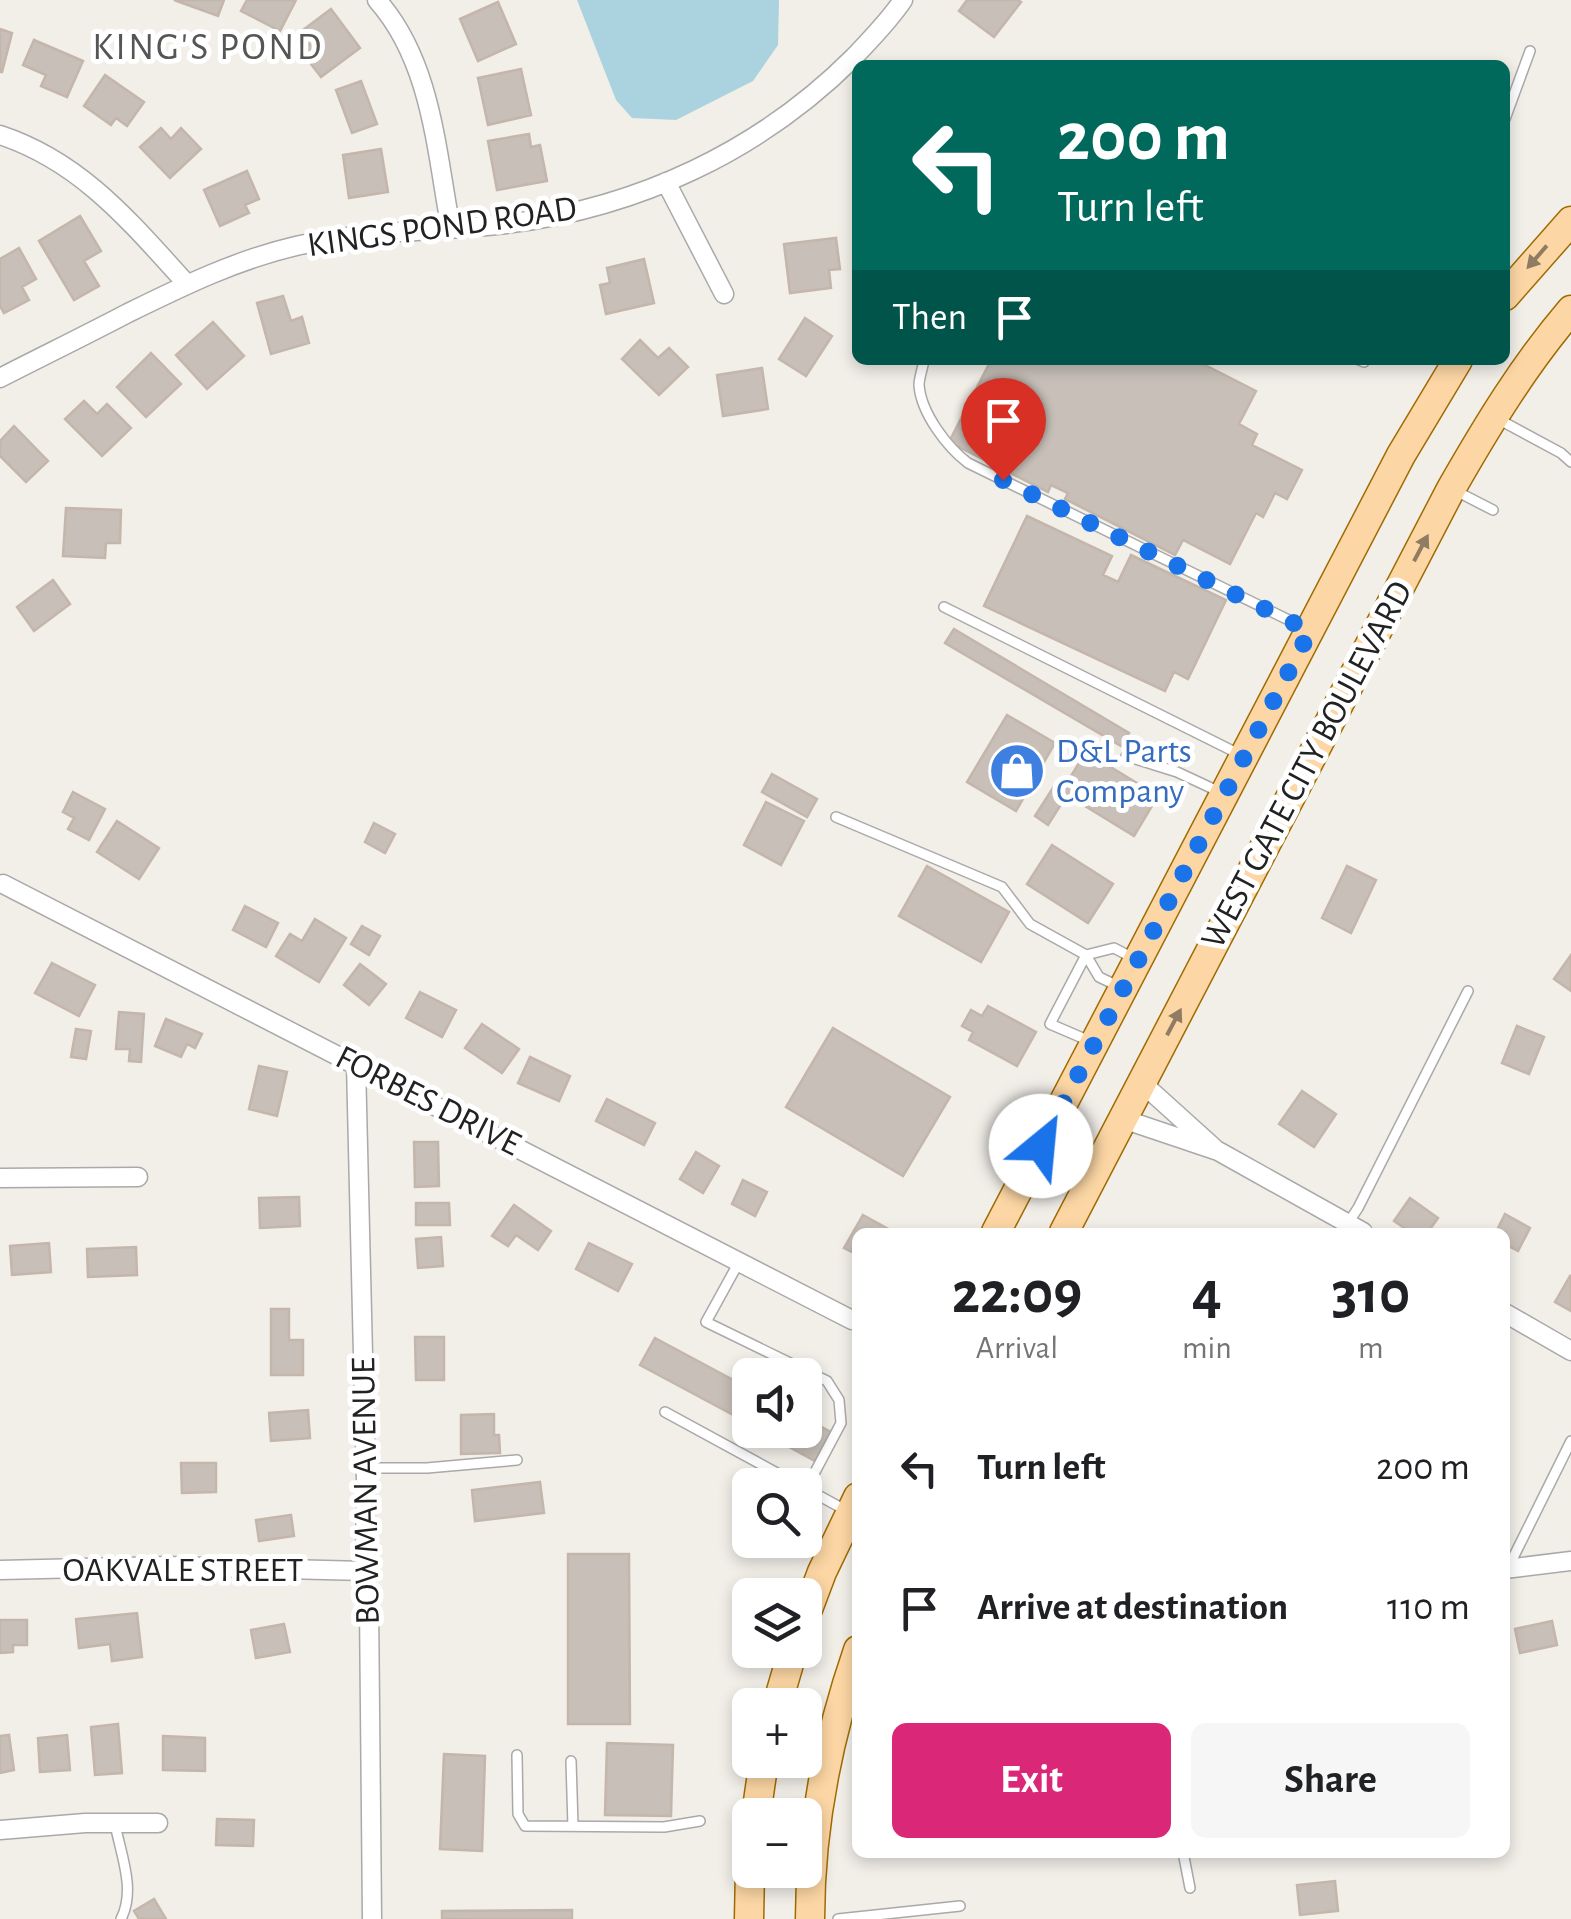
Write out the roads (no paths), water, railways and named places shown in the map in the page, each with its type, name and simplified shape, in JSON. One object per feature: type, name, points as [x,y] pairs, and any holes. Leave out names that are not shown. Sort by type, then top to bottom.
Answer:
[{"type":"main road","points":[[1510,289],[1571,221]]},
{"type":"main road","name":"WEST GATE CITY BOULEVARD","points":[[1066,1228],[1451,489],[1536,353],[1571,310]]},
{"type":"main road","name":"WEST GATE CITY BOULEVARD","points":[[998,1228],[1401,455],[1455,365]]},
{"type":"main road","points":[[1009,1228],[1023,1180]]},
{"type":"main road","points":[[822,1578],[852,1510]]},
{"type":"main road","points":[[810,1919],[820,1790],[852,1667]]},
{"type":"main road","points":[[749,1919],[750,1888]]},
{"type":"street","points":[[377,0],[408,45],[425,90],[451,229]]},
{"type":"street","name":"KINGS POND ROAD","points":[[0,378],[236,262],[298,246],[363,236],[508,224],[572,213],[634,196],[721,157],[778,122],[829,81],[903,0]]},
{"type":"street","points":[[0,135],[38,150],[95,187],[186,284]]},
{"type":"street","points":[[666,182],[724,294]]},
{"type":"street","name":"FORBES DRIVE","points":[[3,884],[852,1320]]},
{"type":"street","name":"BOWMAN AVENUE","points":[[356,1064],[372,1919]]},
{"type":"street","points":[[1142,1083],[1218,1152]]},
{"type":"street","points":[[1123,1118],[1218,1152],[1347,1228]]},
{"type":"street","points":[[0,1178],[138,1177]]},
{"type":"street","points":[[1510,1316],[1571,1351]]},
{"type":"street","points":[[1510,1569],[1571,1561]]},
{"type":"street","name":"OAKVALE STREET","points":[[0,1570],[168,1566],[365,1571]]},
{"type":"street","points":[[0,1830],[85,1823],[158,1824]]},
{"type":"lane","points":[[1510,105],[1530,51]]},
{"type":"lane","points":[[923,365],[919,385],[928,412],[950,450],[968,463],[1310,631]]},
{"type":"lane","points":[[1494,417],[1571,462]]},
{"type":"lane","points":[[1451,489],[1493,510]]},
{"type":"lane","points":[[944,607],[1244,756]]},
{"type":"lane","points":[[1126,756],[1177,772],[1224,794]]},
{"type":"lane","points":[[836,817],[1002,887],[1030,924],[1086,955],[1099,977],[1122,989]]},
{"type":"lane","points":[[1094,1043],[1050,1024],[1086,955],[1114,948],[1138,960]]},
{"type":"lane","points":[[1351,1228],[1468,991]]},
{"type":"lane","points":[[739,1262],[706,1322],[827,1381],[839,1400],[841,1423],[815,1468]]},
{"type":"lane","points":[[665,1412],[769,1468]]},
{"type":"lane","points":[[1510,1561],[1571,1441]]},
{"type":"lane","points":[[366,1468],[428,1468],[517,1460]]},
{"type":"lane","points":[[822,1493],[852,1504]]},
{"type":"lane","points":[[516,1756],[518,1814],[526,1826],[664,1827],[700,1821]]},
{"type":"lane","points":[[572,1760],[573,1826]]},
{"type":"lane","points":[[114,1824],[128,1892],[121,1919]]},
{"type":"lane","points":[[1185,1858],[1190,1888]]},
{"type":"lane","points":[[838,1919],[960,1906]]},
{"type":"water","points":[[577,0],[779,0],[778,45],[753,81],[676,120],[632,118],[616,100]]},
{"type":"place","name":"D&L Parts Company","points":[[1017,771]]},
{"type":"district","name":"KING'S POND","points":[[208,48]]}]
